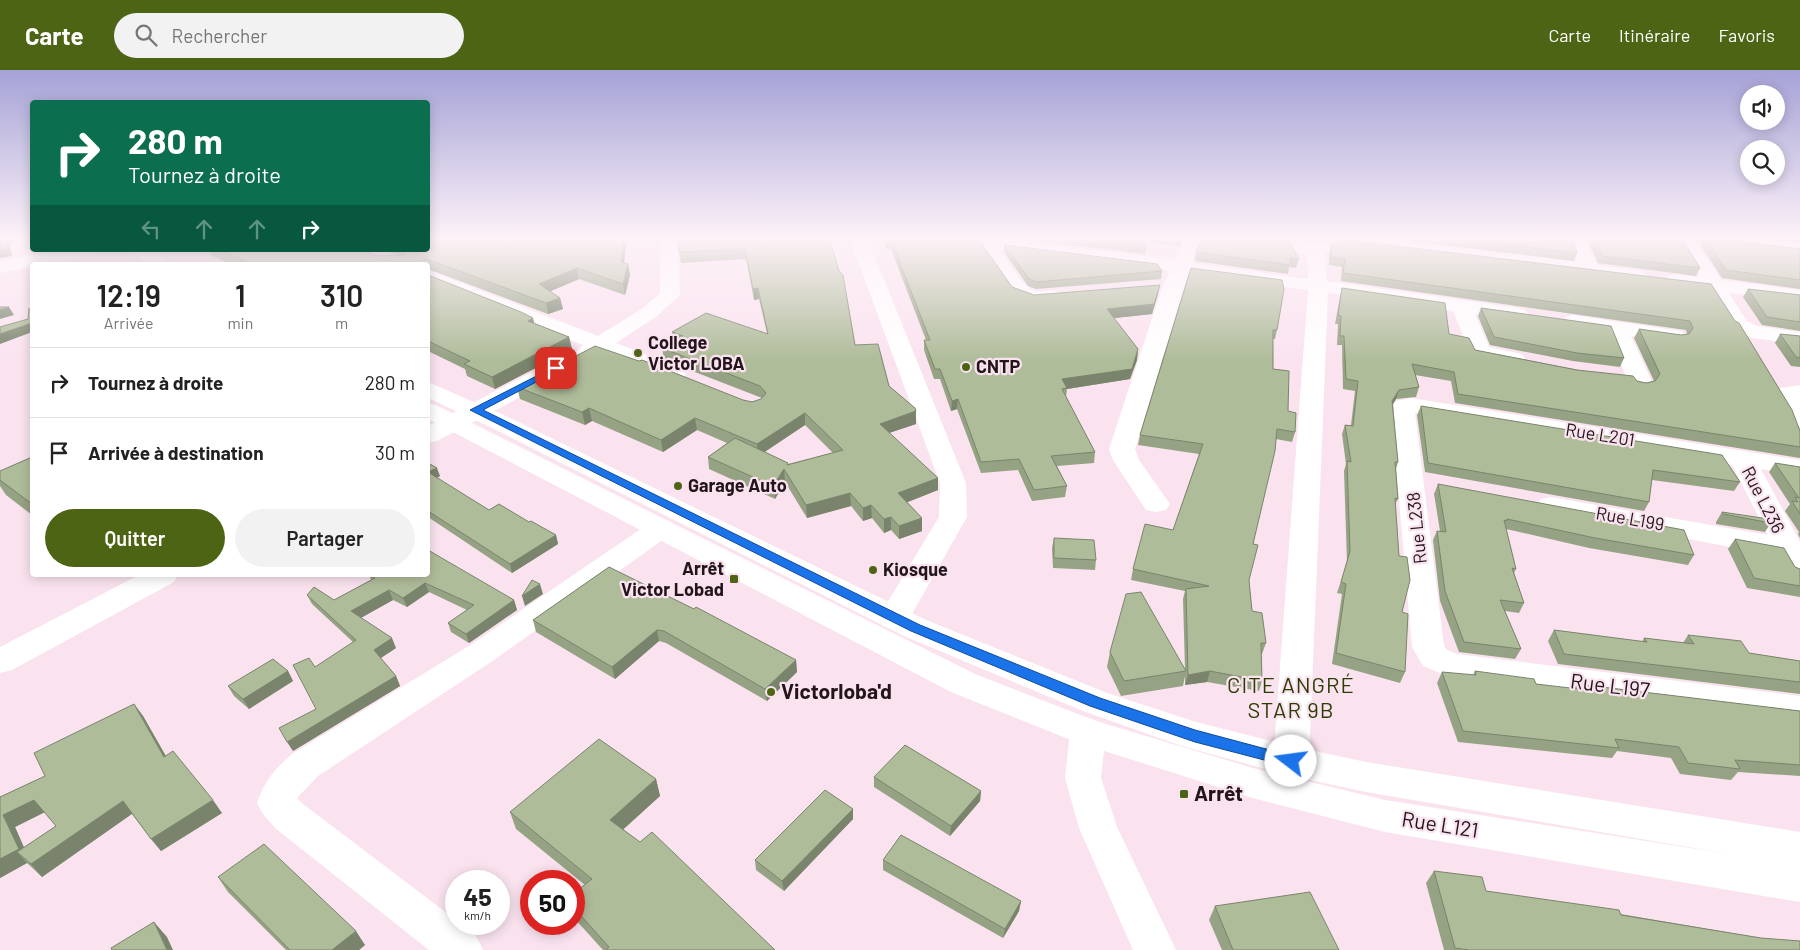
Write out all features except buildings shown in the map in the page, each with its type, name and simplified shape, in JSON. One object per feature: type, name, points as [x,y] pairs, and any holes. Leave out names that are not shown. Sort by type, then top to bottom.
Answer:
[{"type":"street","points":[[433,278],[690,380]]},
{"type":"street","points":[[430,435],[600,345],[662,303],[670,295],[670,278]]},
{"type":"street","points":[[874,278],[952,483],[954,495],[953,517],[894,618]]},
{"type":"street","points":[[1010,278],[1025,296],[1070,294]]},
{"type":"street","points":[[1166,278],[1318,287],[1676,336]]},
{"type":"street","points":[[1291,761],[1320,278]]},
{"type":"street","points":[[1659,278],[1800,296]]},
{"type":"street","points":[[1709,278],[1738,326],[1744,330],[1800,338]]},
{"type":"street","points":[[1156,504],[1126,460],[1122,449],[1170,279]]},
{"type":"street","points":[[1461,306],[1480,352],[1535,363]]},
{"type":"street","points":[[1611,375],[1640,381],[1616,327]]},
{"type":"street","points":[[430,390],[464,416],[894,618],[1095,702],[1195,736],[1291,761],[1366,777],[1800,849]]},
{"type":"street","points":[[1800,392],[1789,393],[1787,398],[1800,420]]},
{"type":"street","name":"Rue L201","points":[[1403,410],[1404,406],[1412,405],[1800,468]]},
{"type":"street","points":[[430,410],[464,416]]},
{"type":"street","name":"Rue L238","points":[[1403,410],[1412,480],[1428,647]]},
{"type":"street","name":"Rue L121","points":[[464,416],[661,528],[963,682],[1088,732],[1253,783],[1386,816],[1800,884]]},
{"type":"street","name":"Rue L236","points":[[1741,457],[1794,558]]},
{"type":"street","points":[[1412,480],[1440,485]]},
{"type":"street","name":"Rue L199","points":[[1525,500],[1794,558]]},
{"type":"street","points":[[462,950],[289,816],[276,803],[279,793],[285,783],[305,765],[483,652],[661,528]]},
{"type":"street","points":[[0,661],[159,577]]},
{"type":"street","name":"Rue L197","points":[[1428,647],[1435,658],[1452,666],[1800,709]]},
{"type":"street","points":[[1088,732],[1083,778],[1098,828],[1155,950]]},
{"type":"place","name":"College Victor LOBA","points":[[638,353]]},
{"type":"place","name":"CNTP","points":[[966,367]]},
{"type":"place","name":"Garage Auto","points":[[678,486]]},
{"type":"place","name":"Kiosque","points":[[873,570]]},
{"type":"place","name":"Arrêt Victor Lobad","points":[[734,579]]},
{"type":"place","name":"Victorloba'd","points":[[771,692]]},
{"type":"place","name":"Arrêt","points":[[1184,794]]},
{"type":"district","name":"CITE ANGRÉ STAR 9B","points":[[1291,698]]},
{"type":"route","points":[[556,368],[475,410],[915,628],[1095,702],[1195,736],[1291,761]]}]
